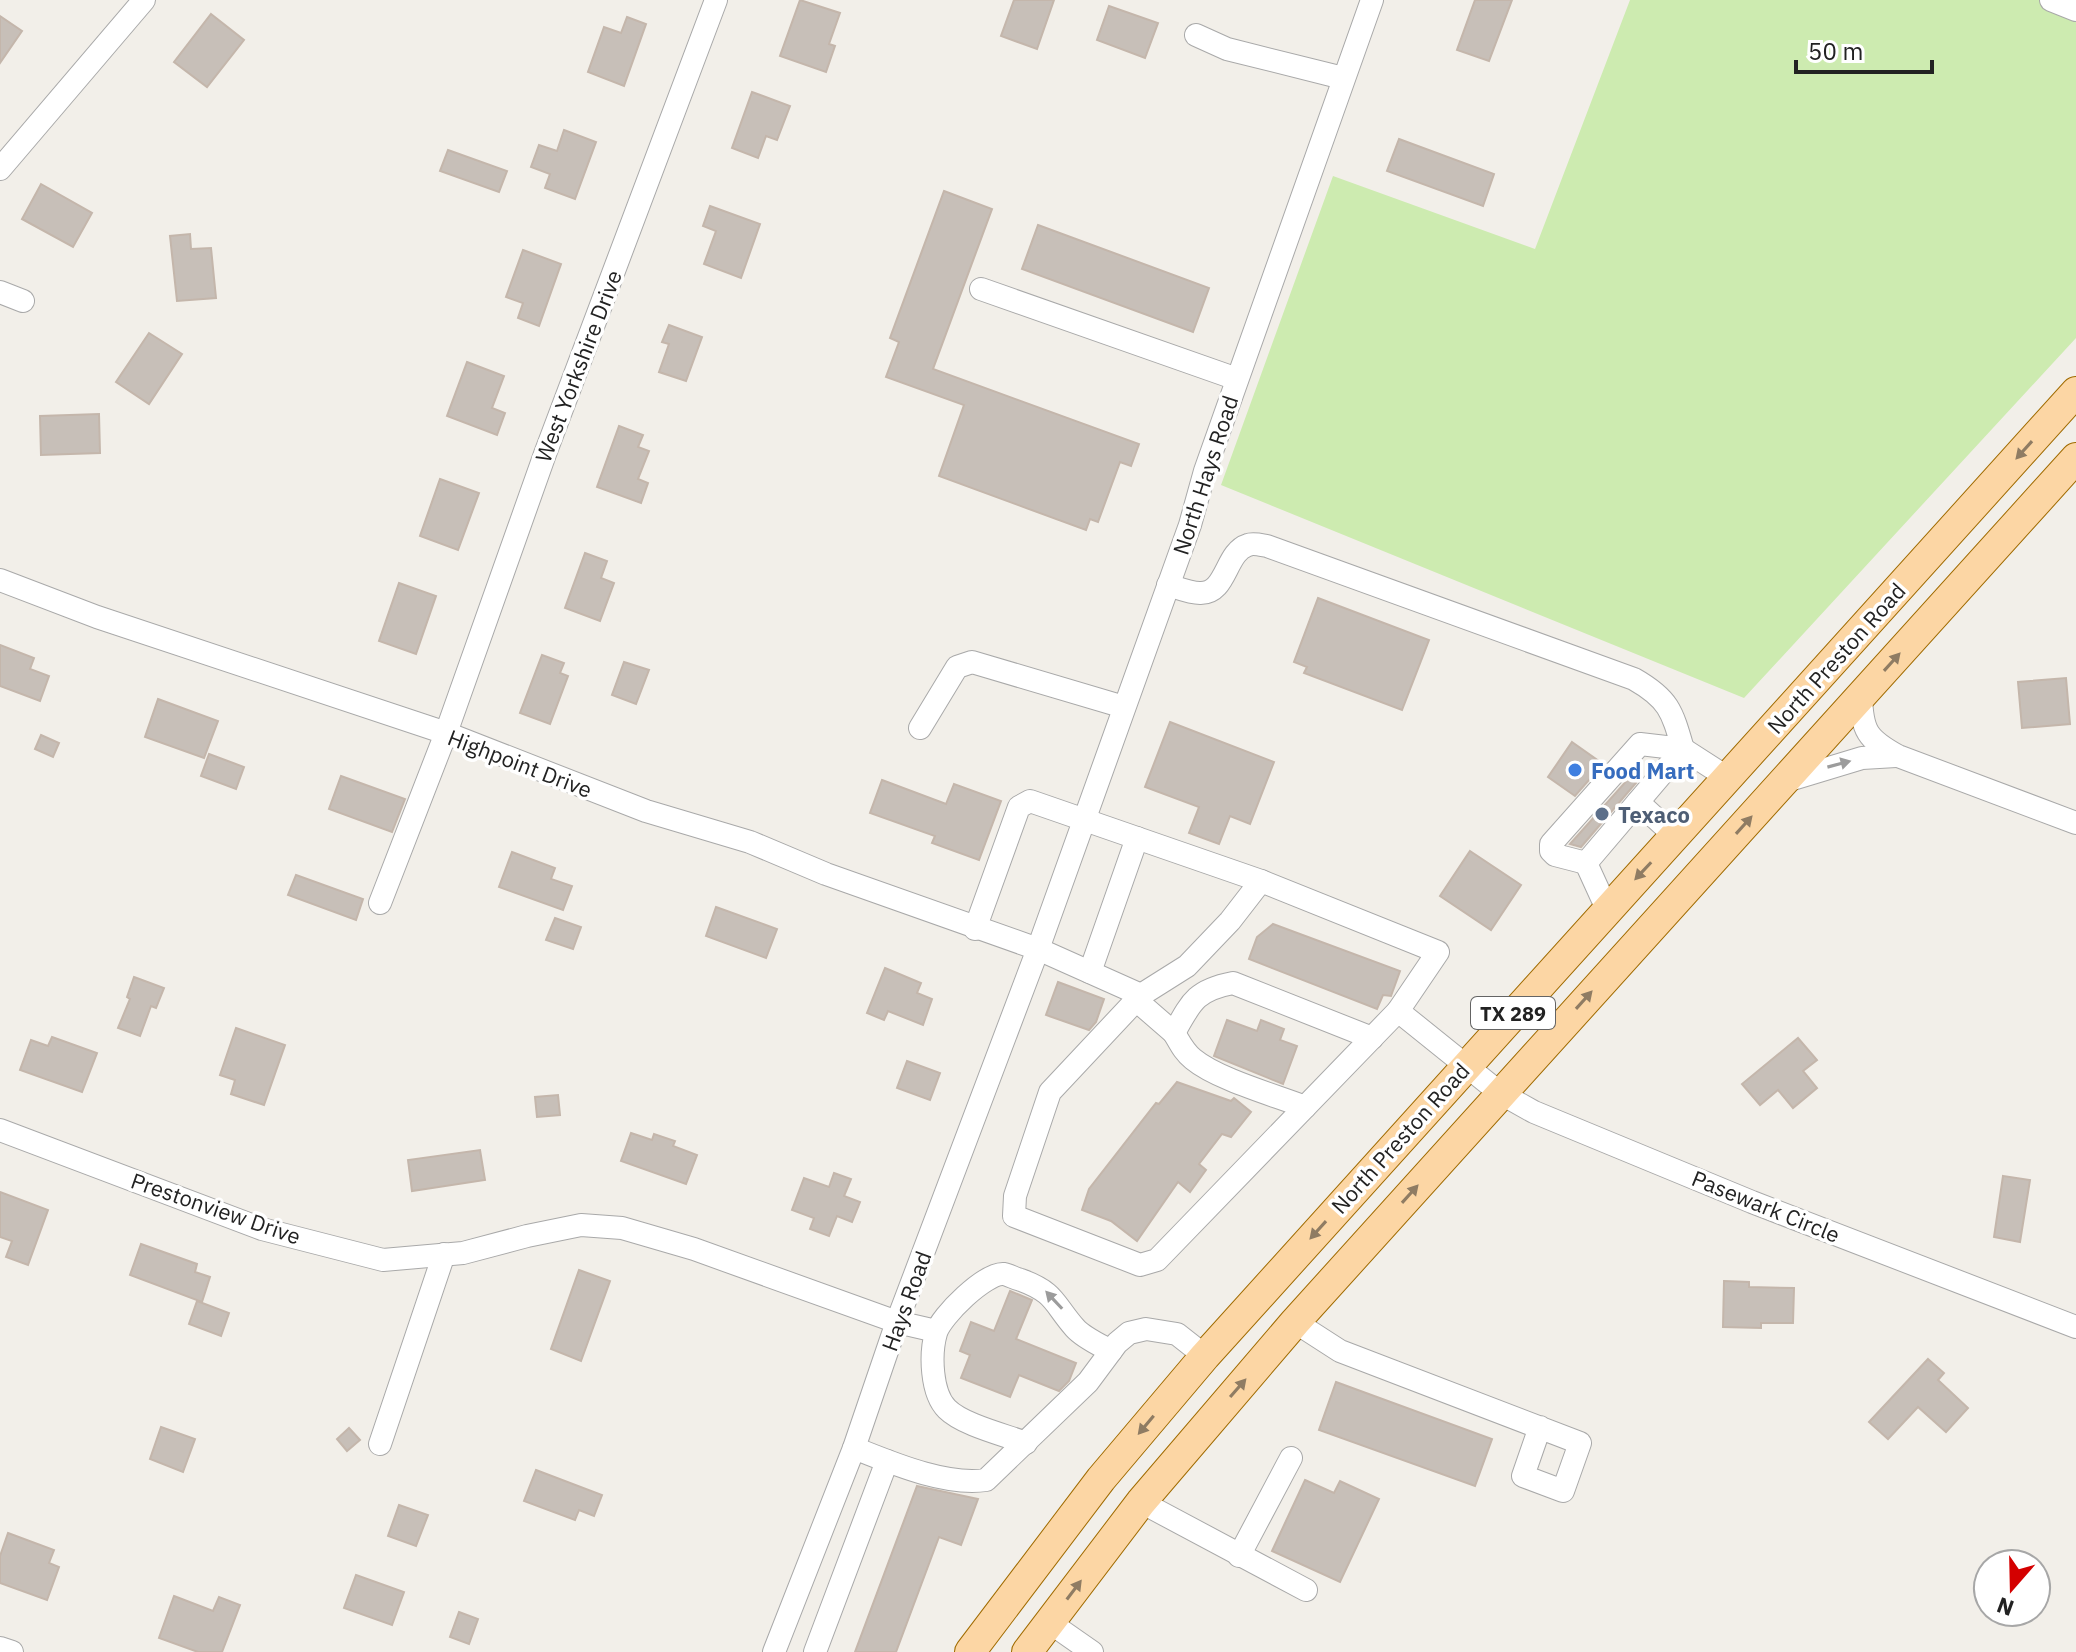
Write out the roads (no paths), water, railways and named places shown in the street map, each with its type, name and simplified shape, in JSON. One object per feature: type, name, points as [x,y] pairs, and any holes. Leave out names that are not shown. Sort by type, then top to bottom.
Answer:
[{"type":"main road","name":"North Preston Road","points":[[970,1652],[1101,1479],[1205,1356],[2076,392]]},
{"type":"main road","name":"North Preston Road","points":[[1027,1652],[1141,1502],[1295,1322],[2076,458]]},
{"type":"street","points":[[0,169],[144,0]]},
{"type":"street","name":"West Yorkshire Drive","points":[[380,903],[446,733],[545,454],[716,0]]},
{"type":"street","name":"North Hays Road","points":[[1038,949],[1372,0]]},
{"type":"street","points":[[2051,0],[2076,10]]},
{"type":"street","points":[[1196,35],[1227,49],[1343,78]]},
{"type":"street","points":[[981,289],[1237,379]]},
{"type":"street","points":[[0,292],[23,301]]},
{"type":"street","points":[[1168,585],[1200,593],[1210,591],[1222,578],[1236,552],[1249,544],[1267,546],[1634,679],[1658,693],[1674,717],[1683,749]]},
{"type":"street","name":"Highpoint Drive","points":[[0,580],[111,622],[446,733],[646,811],[750,842],[826,874],[1038,949],[1139,997],[1174,1033],[1194,1060],[1213,1071],[1305,1107]]},
{"type":"street","points":[[920,728],[957,667],[972,662],[1124,707]]},
{"type":"street","points":[[1861,696],[1866,731],[1876,744],[1898,756],[2076,823]]},
{"type":"street","points":[[1586,863],[1555,855],[1551,844],[1640,744],[1683,749],[1728,778]]},
{"type":"street","points":[[1586,863],[1683,749]]},
{"type":"street","points":[[1783,782],[1862,758],[1898,756]]},
{"type":"street","points":[[975,929],[1019,807],[1030,801],[1261,881],[1438,952],[1398,1011],[1157,1260],[1140,1265],[1014,1216],[1015,1196],[1050,1092],[1139,997],[1187,966],[1230,921],[1261,881]]},
{"type":"street","points":[[1638,802],[1675,836]]},
{"type":"street","points":[[1090,972],[1137,838]]},
{"type":"street","points":[[1586,863],[1607,909]]},
{"type":"street","name":"Hays Road","points":[[774,1652],[854,1448],[897,1322],[1038,949]]},
{"type":"street","points":[[1174,1033],[1199,994],[1215,986],[1233,983],[1372,1038]]},
{"type":"street","name":"Pasewark Circle","points":[[1398,1011],[1500,1093],[1534,1112],[1752,1202],[2076,1327]]},
{"type":"street","name":"Prestonview Drive","points":[[0,1130],[262,1229],[383,1260],[463,1253],[581,1225],[622,1228],[694,1249],[897,1322],[936,1331]]},
{"type":"street","points":[[380,1444],[444,1254]]},
{"type":"street","points":[[1026,1443],[949,1411],[937,1395],[933,1371],[936,1331],[954,1308],[988,1278],[1002,1274],[1043,1288],[1060,1304],[1076,1330],[1111,1351]]},
{"type":"street","points":[[1295,1322],[1340,1351],[1540,1427]]},
{"type":"street","points":[[854,1448],[887,1461],[965,1483],[986,1480],[1088,1382],[1129,1333],[1146,1329],[1177,1334],[1205,1356]]},
{"type":"street","points":[[1239,1556],[1291,1458]]},
{"type":"street","points":[[815,1652],[887,1461]]},
{"type":"street","points":[[1141,1502],[1306,1590]]},
{"type":"street","points":[[1049,1622],[1092,1652]]},
{"type":"street","points":[[0,1648],[12,1652]]},
{"type":"place","name":"Food Mart","points":[[1575,770]]},
{"type":"place","name":"Texaco","points":[[1602,814]]}]
